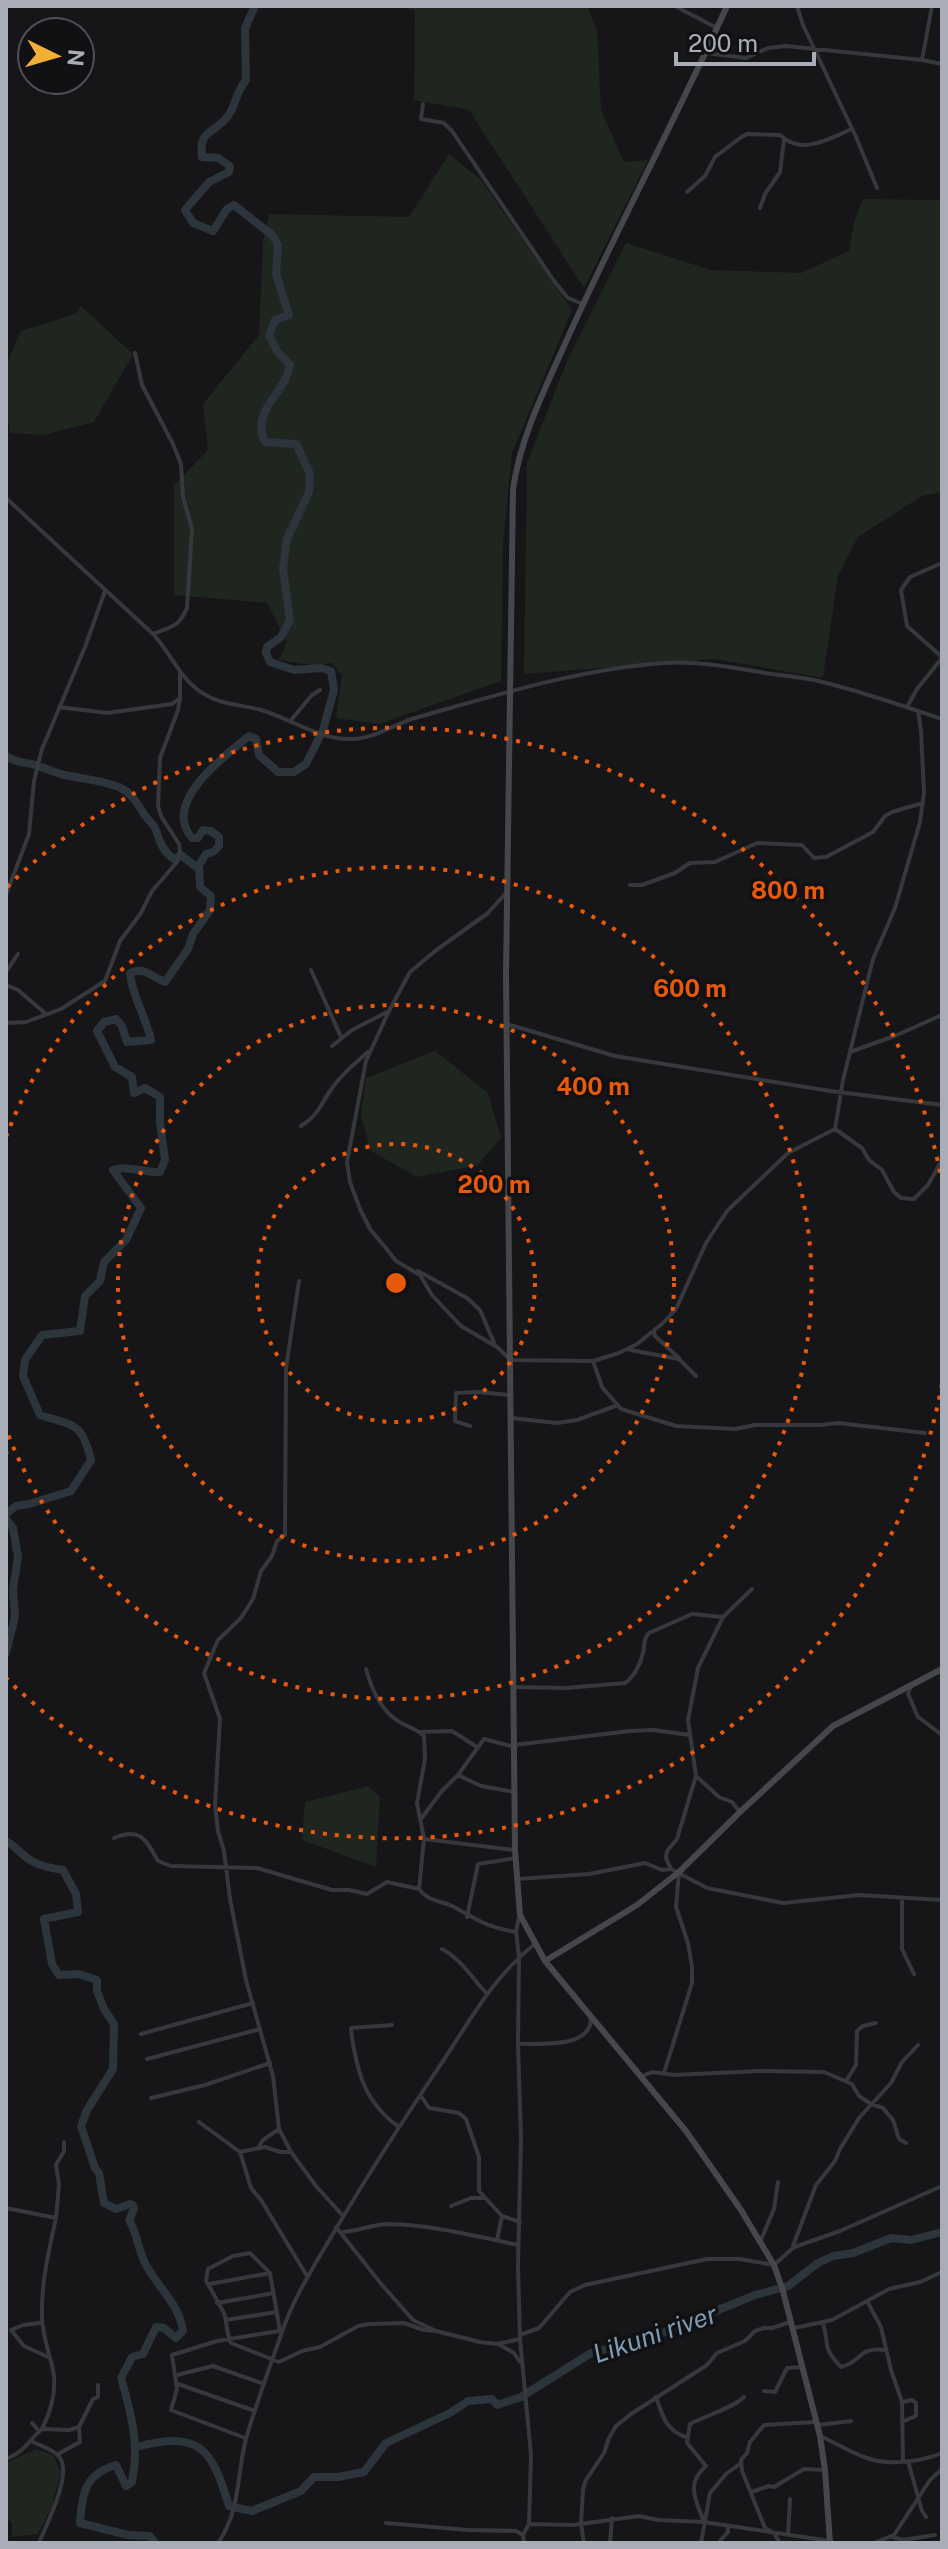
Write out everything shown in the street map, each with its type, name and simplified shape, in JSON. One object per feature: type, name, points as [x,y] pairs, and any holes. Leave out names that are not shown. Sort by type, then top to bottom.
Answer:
[{"type":"street","points":[[675,6],[717,28]]},
{"type":"street","points":[[524,2543],[523,2535],[529,2524],[531,2438],[520,2337],[518,2245],[521,2138],[519,1956],[516,1932],[520,1915],[514,1792],[506,893],[510,551],[515,473],[531,421],[583,304],[727,6]]},
{"type":"street","points":[[797,6],[877,188]]},
{"type":"street","points":[[922,60],[932,6]]},
{"type":"street","points":[[706,53],[746,58],[773,47],[814,48],[942,64]]},
{"type":"street","points":[[423,104],[421,119],[444,123],[452,131],[554,281],[568,298],[583,304]]},
{"type":"street","points":[[687,192],[705,176],[715,157],[747,134],[779,134],[788,141],[811,146],[852,129]]},
{"type":"street","points":[[760,208],[782,168],[784,137]]},
{"type":"street","points":[[135,353],[142,385],[181,464],[183,497],[192,529],[187,608],[182,620],[153,634]]},
{"type":"street","points":[[6,498],[153,634],[180,674],[199,690],[215,700],[291,720],[329,737],[360,739],[413,719],[509,691],[573,677],[638,666],[693,662],[812,679],[942,719]]},
{"type":"street","points":[[907,707],[942,657],[907,626],[901,590],[910,577],[942,563]]},
{"type":"street","points":[[6,895],[29,834],[37,766],[106,590]]},
{"type":"street","points":[[6,1023],[26,1022],[72,1004],[105,981],[120,941],[141,913],[152,891],[177,862],[179,844],[158,806],[160,758],[178,710],[180,674]]},
{"type":"street","points":[[291,720],[320,690]]},
{"type":"street","points":[[59,707],[115,713],[162,706],[180,698]]},
{"type":"street","points":[[835,1129],[873,959],[895,908],[920,822],[923,753],[918,711]]},
{"type":"street","points":[[630,885],[642,885],[675,873],[690,863],[715,862],[757,843],[802,845],[814,858],[826,857],[873,832],[892,812],[923,803]]},
{"type":"street","points":[[497,1347],[480,1310],[467,1298],[396,1261],[370,1229],[348,1177],[349,1151],[369,1051],[410,972],[488,913],[506,893]]},
{"type":"street","points":[[6,972],[18,954]]},
{"type":"street","points":[[311,970],[341,1037]]},
{"type":"street","points":[[6,985],[18,990],[46,1014]]},
{"type":"street","points":[[332,1046],[341,1037],[389,1011]]},
{"type":"street","points":[[850,1052],[942,1015]]},
{"type":"street","points":[[507,1024],[615,1056],[942,1105]]},
{"type":"street","points":[[301,1126],[323,1107],[328,1093],[369,1051]]},
{"type":"street","points":[[414,1269],[432,1295],[461,1326],[497,1347],[511,1360],[593,1361],[628,1350],[654,1331],[676,1309],[706,1243],[727,1211],[788,1153],[835,1129]]},
{"type":"street","points":[[835,1129],[862,1148],[901,1198],[914,1199],[928,1185],[942,1160]]},
{"type":"street","points":[[299,1281],[286,1368],[285,1535],[277,1541],[272,1556],[261,1571],[253,1599],[241,1618],[218,1640],[204,1673],[220,1719],[215,1805],[218,1831],[237,1941],[270,2063],[279,2129],[291,2152],[316,2186],[343,2216]]},
{"type":"street","points":[[654,1331],[655,1336],[696,1376]]},
{"type":"street","points":[[628,1350],[679,1359]]},
{"type":"street","points":[[593,1361],[602,1387],[618,1405],[676,1426],[735,1429],[755,1425],[838,1423],[925,1433]]},
{"type":"street","points":[[470,1426],[455,1421],[456,1393],[511,1395]]},
{"type":"street","points":[[509,1418],[557,1423],[577,1420],[618,1405]]},
{"type":"street","points":[[664,2073],[692,1983],[688,1943],[676,1907],[675,1871],[666,1858],[667,1851],[677,1839],[696,1776],[688,1720],[689,1703],[698,1668],[723,1617],[752,1589]]},
{"type":"street","points":[[513,1687],[566,1688],[625,1683],[635,1671],[649,1633],[692,1614],[723,1617]]},
{"type":"street","points":[[366,1669],[371,1688],[387,1711],[424,1736],[426,1746],[417,1803],[424,1839],[419,1889]]},
{"type":"street","points":[[545,1961],[637,1905],[833,1726],[942,1669]]},
{"type":"street","points":[[912,1684],[908,1694],[918,1717],[942,1735]]},
{"type":"street","points":[[421,1819],[484,1739],[514,1746],[530,1741],[630,1731],[653,1730],[691,1735]]},
{"type":"street","points":[[420,1732],[452,1731],[477,1747]]},
{"type":"street","points":[[458,1775],[481,1786],[514,1792]]},
{"type":"street","points":[[696,1776],[719,1797],[732,1802],[740,1812]]},
{"type":"street","points":[[114,1838],[123,1834],[142,1836],[161,1863],[186,1868],[257,1868],[332,1890],[367,1894],[387,1882],[419,1889],[429,1899],[454,1907],[467,1917],[490,1927],[516,1932]]},
{"type":"street","points":[[424,1839],[515,1850]]},
{"type":"street","points":[[467,1917],[478,1864],[516,1858]]},
{"type":"street","points":[[517,1879],[589,1874],[645,1863],[675,1871],[713,1890],[783,1903],[848,1895],[942,1900]]},
{"type":"street","points":[[902,1898],[902,1949],[914,1974]]},
{"type":"street","points":[[520,1915],[545,1961],[702,2152],[774,2265],[818,2423],[825,2470],[827,2542],[704,2522],[639,2516],[581,2524],[529,2524]]},
{"type":"street","points":[[218,2543],[234,2513],[236,2484],[246,2439],[281,2331],[307,2276],[399,2127],[487,1994],[519,1956],[535,1944]]},
{"type":"street","points":[[442,1949],[464,1966],[487,1994]]},
{"type":"street","points":[[141,2034],[253,2003]]},
{"type":"street","points":[[518,2044],[567,2041],[585,2035],[591,2018]]},
{"type":"street","points":[[846,2081],[857,2063],[857,2031],[876,2023]]},
{"type":"street","points":[[392,2025],[351,2028],[351,2031],[356,2063],[365,2089],[380,2113],[399,2127]]},
{"type":"street","points":[[147,2059],[260,2029]]},
{"type":"street","points":[[793,2248],[816,2185],[835,2161],[850,2131],[918,2045]]},
{"type":"street","points":[[151,2098],[205,2085],[270,2063]]},
{"type":"street","points":[[640,2077],[652,2072],[824,2072],[852,2084],[859,2096],[889,2114],[899,2139],[906,2143]]},
{"type":"street","points":[[420,2095],[429,2108],[459,2113],[466,2119],[479,2157],[478,2186],[484,2198],[502,2216],[520,2222]]},
{"type":"street","points":[[199,2122],[240,2152],[251,2188],[307,2276]]},
{"type":"street","points":[[258,2148],[263,2140],[279,2129]]},
{"type":"street","points":[[6,2459],[33,2442],[50,2413],[54,2393],[53,2368],[42,2320],[43,2292],[56,2218],[59,2184],[56,2165],[64,2151],[64,2142]]},
{"type":"street","points":[[240,2152],[258,2148],[291,2152]]},
{"type":"street","points":[[760,2242],[774,2209],[778,2182]]},
{"type":"street","points":[[774,2265],[793,2248],[942,2186]]},
{"type":"street","points":[[451,2206],[471,2198],[484,2198]]},
{"type":"street","points":[[6,2208],[56,2218]]},
{"type":"street","points":[[497,2240],[502,2216]]},
{"type":"street","points":[[338,2230],[354,2232],[367,2225],[389,2224],[439,2229],[518,2245]]},
{"type":"street","points":[[338,2230],[407,2315],[436,2331]]},
{"type":"street","points":[[281,2331],[270,2273],[250,2253],[233,2256],[208,2269],[206,2281],[225,2313],[228,2340],[273,2359],[283,2361],[302,2351],[320,2347],[358,2326],[404,2323],[424,2330],[497,2344],[514,2353],[523,2367]]},
{"type":"street","points":[[497,2344],[539,2328],[570,2292],[593,2282],[707,2259],[740,2259],[774,2265]]},
{"type":"street","points":[[584,2543],[581,2524],[583,2489],[609,2438],[624,2420],[707,2365],[717,2353],[745,2341],[755,2331],[823,2323],[889,2289],[920,2282],[942,2272]]},
{"type":"street","points":[[210,2284],[270,2273]]},
{"type":"street","points":[[217,2303],[274,2293]]},
{"type":"street","points":[[867,2301],[881,2327],[902,2402],[906,2462],[926,2517]]},
{"type":"street","points":[[226,2320],[277,2312]]},
{"type":"street","points":[[42,2320],[8,2329],[24,2346],[49,2358]]},
{"type":"street","points":[[823,2323],[826,2330],[824,2342],[831,2357],[841,2367],[854,2362],[862,2352],[872,2348],[885,2350]]},
{"type":"street","points":[[246,2439],[173,2412],[171,2407],[178,2384],[172,2358],[174,2353],[281,2331]]},
{"type":"street","points":[[177,2375],[213,2366],[264,2384]]},
{"type":"street","points":[[764,2391],[775,2392],[787,2368],[802,2367]]},
{"type":"street","points":[[178,2384],[255,2411]]},
{"type":"street","points":[[58,2454],[80,2442],[79,2427],[93,2399],[98,2397],[98,2385]]},
{"type":"street","points":[[656,2397],[670,2430],[687,2437]]},
{"type":"street","points":[[704,2522],[693,2485],[694,2477],[706,2466],[687,2443],[690,2424],[737,2404],[744,2397]]},
{"type":"street","points":[[902,2402],[912,2400],[916,2403],[916,2416],[904,2421]]},
{"type":"street","points":[[701,2543],[710,2493],[726,2474],[741,2463],[750,2442],[764,2425],[851,2421]]},
{"type":"street","points":[[32,2423],[40,2430],[79,2427]]},
{"type":"street","points":[[820,2436],[866,2458],[883,2462],[906,2462],[942,2453]]},
{"type":"street","points":[[33,2442],[58,2454],[63,2464],[61,2486],[39,2543]]},
{"type":"street","points":[[741,2463],[765,2528],[774,2533],[780,2543]]},
{"type":"street","points":[[750,2492],[774,2487],[804,2469],[825,2470]]},
{"type":"street","points":[[892,2537],[930,2480],[942,2469]]},
{"type":"street","points":[[788,2535],[790,2499]]},
{"type":"street","points":[[610,2543],[612,2518]]},
{"type":"street","points":[[386,2523],[516,2531],[523,2535]]},
{"type":"street","points":[[718,2543],[728,2532],[728,2526]]},
{"type":"street","points":[[874,2543],[892,2537],[903,2540],[935,2535]]},
{"type":"shaded area","points":[[392,6],[587,6],[597,31],[601,110],[624,162],[648,160],[584,288],[469,110],[414,100],[415,10]]},
{"type":"shaded area","points":[[449,154],[481,180],[572,310],[512,453],[503,543],[501,681],[379,724],[336,718],[342,675],[332,663],[310,665],[279,660],[287,642],[267,603],[174,595],[174,485],[208,450],[203,404],[259,335],[263,242],[269,214],[409,217]]},
{"type":"shaded area","points":[[863,199],[942,200],[942,492],[922,496],[858,537],[838,576],[823,678],[715,659],[524,674],[527,463],[567,361],[626,243],[711,270],[801,273],[849,251],[854,222]]},
{"type":"shaded area","points":[[81,306],[133,354],[94,422],[44,435],[10,433],[6,406],[6,365],[21,331],[75,314]]},
{"type":"shaded area","points":[[435,1051],[488,1093],[501,1138],[478,1165],[417,1177],[371,1151],[361,1116],[366,1078]]},
{"type":"shaded area","points":[[368,1786],[380,1797],[376,1867],[302,1840],[305,1802]]},
{"type":"shaded area","points":[[36,2449],[53,2455],[61,2472],[52,2506],[38,2534],[12,2537],[12,2523],[6,2518],[6,2463]]},
{"type":"waterway","points":[[6,1514],[16,1506],[71,1491],[91,1460],[84,1438],[75,1427],[40,1415],[23,1376],[25,1360],[42,1335],[80,1331],[85,1296],[100,1281],[104,1262],[126,1240],[141,1208],[113,1170],[124,1168],[160,1172],[165,1160],[160,1097],[145,1088],[134,1093],[132,1077],[115,1067],[97,1031],[104,1022],[116,1019],[127,1042],[151,1040],[130,973],[144,971],[165,982],[210,910],[211,896],[200,887],[199,865],[206,854],[219,846],[219,837],[203,830],[198,838],[192,838],[185,824],[184,810],[200,781],[249,736],[256,739],[259,755],[278,772],[294,772],[306,764],[323,730],[334,690],[331,671],[321,668],[294,670],[270,662],[266,653],[267,647],[281,637],[290,620],[283,569],[287,539],[309,492],[310,474],[296,444],[265,442],[262,431],[265,412],[290,365],[277,351],[269,335],[275,320],[289,315],[276,274],[278,245],[272,235],[234,205],[227,209],[213,231],[193,223],[185,210],[209,182],[229,172],[230,166],[218,158],[202,157],[201,148],[205,136],[228,116],[246,80],[245,28],[255,6]]},
{"type":"waterway","points":[[6,756],[57,773],[124,789],[154,826],[167,853],[174,859],[181,855],[199,869]]},
{"type":"waterway","points":[[6,1519],[13,1528],[18,1557],[13,1589],[15,1617],[6,1653]]},
{"type":"waterway","points":[[6,1841],[35,1863],[63,1870],[76,1894],[78,1912],[44,1919],[52,1964],[59,1975],[79,1974],[97,1980],[97,1991],[114,2024],[113,2069],[87,2110],[81,2126],[99,2173],[104,2203],[116,2209],[133,2205],[129,2220],[143,2258],[181,2321],[183,2331],[176,2338],[164,2328],[156,2327],[143,2354],[132,2357],[121,2378],[135,2442],[132,2482],[126,2486],[116,2465],[106,2469],[87,2486],[82,2503],[80,2523],[128,2535],[150,2536],[155,2543]]},
{"type":"waterway","name":"Likuni river","points":[[136,2447],[175,2441],[200,2448],[216,2470],[229,2506],[252,2511],[301,2491],[314,2477],[364,2472],[386,2443],[450,2413],[468,2401],[492,2399],[497,2405],[521,2397],[591,2353],[655,2336],[755,2295],[788,2286],[818,2263],[833,2256],[853,2253],[891,2238],[911,2240],[942,2232]]}]
